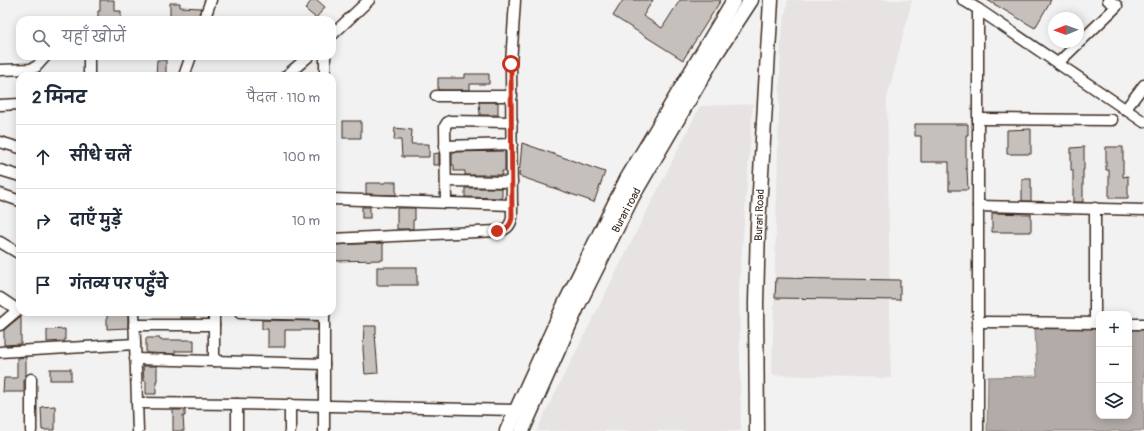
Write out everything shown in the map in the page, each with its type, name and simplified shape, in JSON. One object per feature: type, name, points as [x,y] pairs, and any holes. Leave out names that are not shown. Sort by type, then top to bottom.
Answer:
[{"type":"main road","name":"Burari road","points":[[507,431],[564,308],[627,179],[734,0]]},
{"type":"main road","name":"Burari road","points":[[522,431],[578,305],[632,197],[715,55],[750,0]]},
{"type":"main road","name":"Burari Road","points":[[757,431],[756,303],[758,226],[771,0]]},
{"type":"street","points":[[205,16],[211,0]]},
{"type":"street","points":[[336,31],[369,0]]},
{"type":"street","points":[[336,239],[504,230],[511,224],[512,43],[515,0]]},
{"type":"street","points":[[962,0],[978,9],[1144,122]]},
{"type":"street","points":[[1058,63],[1117,6],[1108,0]]},
{"type":"street","points":[[978,9],[978,431]]},
{"type":"street","points":[[0,70],[30,69],[36,67],[42,60]]},
{"type":"street","points":[[89,60],[89,72]]},
{"type":"street","points":[[185,72],[190,60]]},
{"type":"street","points":[[291,72],[304,60]]},
{"type":"street","points":[[325,60],[325,72]]},
{"type":"street","points":[[1125,110],[1144,86]]},
{"type":"street","points":[[436,96],[512,96]]},
{"type":"street","points":[[0,105],[16,104]]},
{"type":"street","points":[[978,119],[1112,120]]},
{"type":"street","points":[[446,203],[445,126],[447,122],[512,122]]},
{"type":"street","points":[[0,142],[16,147]]},
{"type":"street","points":[[445,146],[512,144]]},
{"type":"street","points":[[0,170],[16,175]]},
{"type":"street","points":[[446,181],[512,182]]},
{"type":"street","points":[[0,194],[16,200]]},
{"type":"street","points":[[336,199],[512,205]]},
{"type":"street","points":[[978,206],[1144,210]]},
{"type":"street","points":[[1095,208],[1097,311]]},
{"type":"street","points":[[0,242],[16,252]]},
{"type":"street","points":[[0,298],[16,307]]},
{"type":"street","points":[[0,325],[16,312]]},
{"type":"street","points":[[134,316],[138,431]]},
{"type":"street","points":[[214,316],[214,361]]},
{"type":"street","points":[[324,316],[324,431]]},
{"type":"street","points":[[978,322],[1096,323]]},
{"type":"street","points":[[1132,324],[1144,324]]},
{"type":"street","points":[[134,325],[214,325]]},
{"type":"street","points":[[0,352],[135,344]]},
{"type":"street","points":[[135,359],[324,364]]},
{"type":"street","points":[[30,431],[31,379]]},
{"type":"street","points":[[137,403],[290,404],[517,410],[530,414]]},
{"type":"street","points":[[238,404],[238,431]]},
{"type":"street","points":[[290,404],[290,431]]},
{"type":"shaded area","points":[[788,0],[912,0],[887,99],[891,378],[772,375],[781,37]]},
{"type":"shaded area","points":[[753,104],[739,289],[741,431],[537,431],[700,106]]},
{"type":"shaded area","points":[[1096,328],[1096,419],[1132,419],[1132,328],[1144,328],[1144,431],[987,431],[988,377],[1037,376],[1035,329]]},
{"type":"building","points":[[100,0],[114,0],[114,11],[121,11],[121,16],[98,16],[98,11],[100,11]]},
{"type":"building","points":[[312,0],[317,0],[325,7],[318,16],[314,16],[305,9]]},
{"type":"building","points":[[623,0],[653,0],[643,16],[662,28],[680,0],[721,0],[683,60],[613,16]]},
{"type":"building","points":[[987,0],[1051,0],[1035,28]]},
{"type":"building","points":[[170,3],[180,3],[180,7],[201,8],[198,16],[170,16]]},
{"type":"building","points":[[157,60],[166,60],[166,72],[156,72]]},
{"type":"building","points":[[465,74],[489,74],[489,84],[470,84],[470,90],[438,90],[438,78],[465,78]]},
{"type":"building","points":[[479,102],[498,102],[498,115],[480,115]]},
{"type":"building","points":[[343,121],[361,121],[361,138],[343,138]]},
{"type":"building","points":[[915,124],[968,124],[968,135],[966,135],[966,169],[968,190],[949,190],[949,162],[921,162],[921,136],[915,136]]},
{"type":"building","points":[[395,128],[412,130],[411,144],[429,144],[429,157],[402,157],[401,140],[394,140]]},
{"type":"building","points":[[1031,129],[1031,154],[1007,154],[1007,130]]},
{"type":"building","points":[[522,143],[605,172],[594,202],[519,176]]},
{"type":"building","points":[[1084,147],[1083,202],[1073,202],[1071,148]]},
{"type":"building","points":[[1106,147],[1123,147],[1123,177],[1128,176],[1128,198],[1109,198],[1109,170],[1106,170]]},
{"type":"building","points":[[505,151],[505,171],[502,171],[502,175],[465,175],[465,171],[454,171],[454,165],[452,165],[452,153],[455,152]]},
{"type":"building","points":[[439,153],[439,165],[433,165],[433,154]]},
{"type":"building","points":[[1022,179],[1031,179],[1031,201],[1022,201]]},
{"type":"building","points":[[396,182],[396,195],[366,194],[366,183]]},
{"type":"building","points":[[465,188],[502,188],[502,198],[465,197]]},
{"type":"building","points":[[362,207],[370,207],[370,218],[362,218]]},
{"type":"building","points":[[397,208],[415,208],[413,229],[397,229]]},
{"type":"building","points":[[992,213],[1031,214],[1031,232],[992,232]]},
{"type":"building","points":[[383,243],[383,260],[336,261],[336,245]]},
{"type":"building","points":[[377,267],[417,267],[417,285],[377,285]]},
{"type":"building","points":[[776,278],[900,280],[900,300],[775,298]]},
{"type":"building","points":[[21,316],[21,344],[4,345],[4,330]]},
{"type":"building","points":[[107,316],[128,316],[128,328],[107,329]]},
{"type":"building","points":[[181,316],[195,316],[195,318],[181,318]]},
{"type":"building","points":[[262,320],[318,321],[318,330],[285,330],[285,347],[268,347],[268,329],[262,329]]},
{"type":"building","points":[[364,326],[376,326],[375,334],[378,373],[365,374],[363,349]]},
{"type":"building","points":[[65,329],[65,341],[47,342],[47,330]]},
{"type":"building","points":[[146,338],[160,338],[160,340],[194,340],[194,351],[175,351],[175,354],[146,353]]},
{"type":"building","points":[[26,357],[24,392],[3,392],[4,378],[17,378],[17,358]]},
{"type":"building","points":[[143,366],[157,366],[156,394],[146,394],[146,381],[144,381]]},
{"type":"building","points":[[50,369],[71,369],[71,380],[50,380]]},
{"type":"building","points":[[55,406],[55,430],[42,430],[41,407]]},
{"type":"building","points":[[173,410],[185,410],[185,416],[183,416],[184,431],[173,431]]},
{"type":"route","points":[[497,231],[504,230],[508,227],[511,224],[512,218],[511,64]]}]
